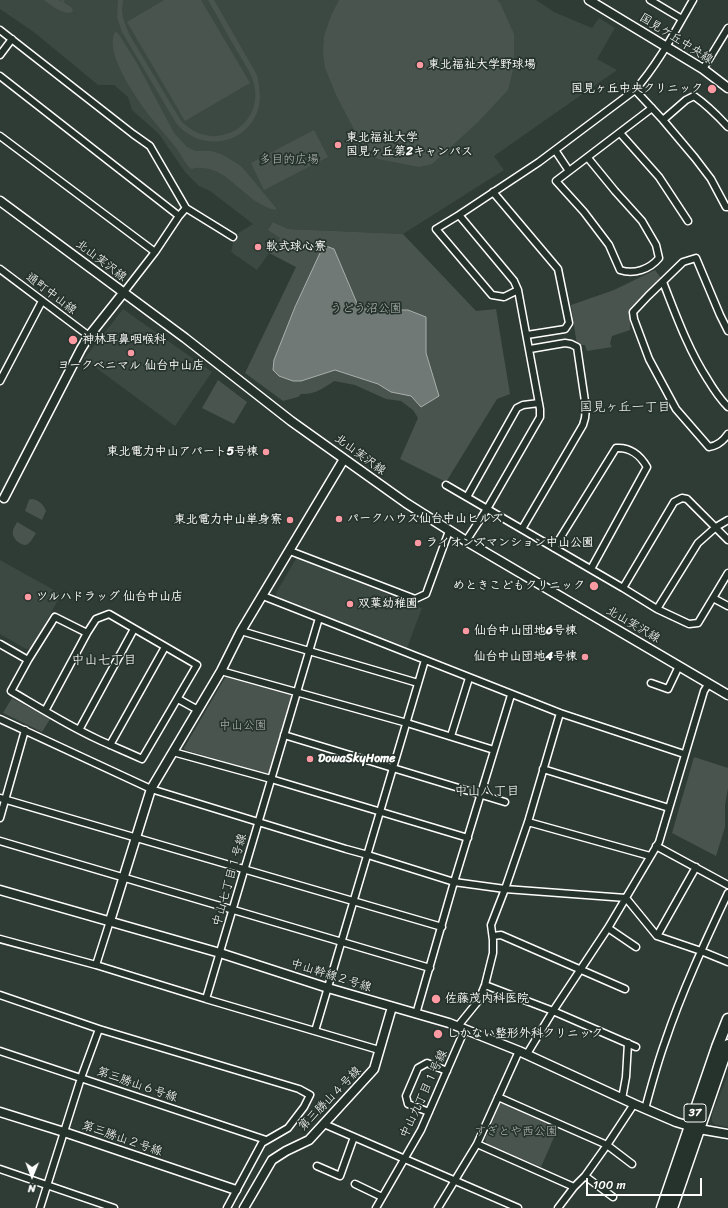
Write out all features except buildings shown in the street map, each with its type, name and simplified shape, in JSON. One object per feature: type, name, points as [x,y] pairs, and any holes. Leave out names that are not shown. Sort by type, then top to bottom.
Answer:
[{"type":"main road","name":"37","points":[[672,1208],[717,1047],[728,1019]]},
{"type":"main road","name":"37","points":[[662,1208],[728,1045]]},
{"type":"street","name":"国見ケ丘中央線","points":[[588,0],[703,69],[728,88]]},
{"type":"street","points":[[650,0],[682,19]]},
{"type":"street","points":[[518,290],[504,297],[492,295],[436,229],[539,162],[635,90],[647,76],[666,47],[693,0]]},
{"type":"street","points":[[703,69],[728,28]]},
{"type":"street","points":[[0,30],[150,146],[186,208],[232,237]]},
{"type":"street","points":[[0,55],[12,39]]},
{"type":"street","points":[[0,76],[179,216]]},
{"type":"street","points":[[635,90],[663,120],[699,163],[711,179],[726,206],[728,206]]},
{"type":"street","points":[[663,120],[686,100],[694,96],[715,113],[728,127]]},
{"type":"street","points":[[588,158],[642,221],[656,245],[659,258],[655,263],[643,269],[628,273],[620,270],[609,245],[584,212],[556,181],[652,108]]},
{"type":"street","points":[[620,133],[659,177],[688,221]]},
{"type":"street","points":[[0,136],[155,252]]},
{"type":"street","points":[[555,150],[569,171]]},
{"type":"street","points":[[493,192],[558,269],[569,323],[565,329],[527,335]]},
{"type":"street","name":"北山実沢線","points":[[0,201],[124,292],[291,421],[406,503],[466,542],[728,695]]},
{"type":"street","points":[[1,499],[89,336],[155,252],[186,208]]},
{"type":"street","points":[[459,215],[514,281],[518,290],[530,349],[540,417],[487,509],[466,542]]},
{"type":"street","points":[[727,436],[715,446],[709,447],[676,410],[649,359],[634,319],[633,312],[683,262],[696,258],[728,331]]},
{"type":"street","name":"通町中山線","points":[[0,270],[89,336]]},
{"type":"street","points":[[663,282],[686,340],[700,369],[720,399],[728,407]]},
{"type":"street","points":[[0,381],[42,301]]},
{"type":"street","points":[[522,529],[583,425],[586,408],[577,347],[572,344],[565,343],[530,349]]},
{"type":"street","points":[[467,497],[517,408],[523,405],[539,403]]},
{"type":"street","points":[[554,548],[616,448],[624,447],[631,450],[643,460],[647,467],[590,569]]},
{"type":"street","points":[[96,966],[151,789],[221,671],[241,631],[344,459]]},
{"type":"street","points":[[446,485],[657,609],[689,624],[698,623],[728,573]]},
{"type":"street","points":[[623,588],[674,502],[682,498],[687,499],[728,540]]},
{"type":"street","points":[[657,609],[698,543],[716,527],[728,520]]},
{"type":"street","points":[[290,551],[415,599],[426,594],[449,531]]},
{"type":"street","points":[[263,596],[560,714],[684,754]]},
{"type":"street","points":[[713,598],[728,606]]},
{"type":"street","points":[[45,711],[96,619],[109,614],[197,665],[142,759],[79,730],[45,711],[12,691],[28,660],[55,616],[87,633]]},
{"type":"street","name":"中山七丁目１号線","points":[[206,999],[319,618]]},
{"type":"street","points":[[79,730],[134,629]]},
{"type":"street","points":[[241,631],[418,683]]},
{"type":"street","points":[[0,644],[28,660]]},
{"type":"street","points":[[110,745],[165,647]]},
{"type":"street","points":[[315,1031],[425,660]]},
{"type":"street","points":[[651,683],[668,689],[680,666]]},
{"type":"street","points":[[221,671],[407,723],[494,750]]},
{"type":"street","points":[[451,736],[469,678]]},
{"type":"street","points":[[438,1208],[477,1144],[498,1097],[523,1052],[553,1011],[608,928],[659,842],[684,754],[704,691],[709,683]]},
{"type":"street","points":[[416,1014],[454,882],[511,695]]},
{"type":"street","points":[[178,699],[198,710]]},
{"type":"street","name":"中山九丁目１号線","points":[[376,1208],[404,1158],[416,1140],[447,1071],[462,1027],[479,1000],[485,986],[493,953],[493,936],[491,925],[506,889],[528,822],[560,714]]},
{"type":"street","points":[[0,719],[151,789],[454,882],[506,889],[626,898],[657,936],[728,962]]},
{"type":"street","points":[[0,818],[2,799],[24,730]]},
{"type":"street","points":[[284,735],[505,802]]},
{"type":"street","points":[[173,752],[271,779],[468,838]]},
{"type":"street","points":[[543,769],[669,808]]},
{"type":"street","points":[[2,799],[442,927]]},
{"type":"street","points":[[528,822],[650,856]]},
{"type":"street","points":[[0,841],[232,911],[430,968]]},
{"type":"street","points":[[656,846],[728,885]]},
{"type":"street","points":[[657,936],[696,867]]},
{"type":"street","name":"中山幹線２号線","points":[[0,890],[220,953],[328,988],[462,1027],[523,1052],[622,1099],[676,1122],[694,1128],[728,1134]]},
{"type":"street","points":[[645,1109],[665,1042],[701,951],[728,893]]},
{"type":"street","points":[[608,928],[636,946]]},
{"type":"street","points":[[493,936],[501,935],[625,989]]},
{"type":"street","points":[[0,939],[379,1050]]},
{"type":"street","points":[[485,986],[553,1011],[636,1047]]},
{"type":"street","points":[[0,995],[99,1029],[299,1089],[310,1096],[304,1107],[288,1128],[262,1143],[227,1208]]},
{"type":"street","name":"第三勝山４号線","points":[[244,1208],[272,1160],[286,1151],[309,1140],[374,1070],[392,1007]]},
{"type":"street","points":[[40,1208],[81,1078],[99,1029]]},
{"type":"street","points":[[622,1099],[626,1077],[628,1044]]},
{"type":"street","name":"第三勝山６号線","points":[[0,1051],[266,1140]]},
{"type":"street","points":[[429,1112],[408,1104],[406,1096],[418,1068],[427,1063],[447,1071]]},
{"type":"street","points":[[498,1097],[607,1145],[632,1164]]},
{"type":"street","points":[[558,1208],[607,1145],[634,1104]]},
{"type":"street","name":"第三勝山２号線","points":[[0,1112],[236,1190]]},
{"type":"street","points":[[324,1124],[518,1208]]},
{"type":"street","points":[[317,1166],[340,1176],[354,1136]]},
{"type":"street","points":[[477,1144],[574,1187]]},
{"type":"street","points":[[0,1169],[114,1208]]},
{"type":"street","points":[[584,1176],[613,1197]]},
{"type":"street","points":[[355,1184],[382,1197]]},
{"type":"shaded area","name":"東北福祉大学 国見ヶ丘第2キャンパス","points":[[0,0],[536,0],[554,12],[592,28],[599,18],[615,28],[597,59],[617,70],[494,156],[504,170],[403,234],[288,229],[273,222],[280,238],[257,270],[231,252],[235,235],[253,224],[210,191],[199,186],[185,172],[159,134],[132,110],[128,97],[114,85],[98,85],[35,33],[0,9]]},
{"type":"shaded area","points":[[326,246],[334,249],[359,308],[371,310],[408,310],[426,317],[426,353],[439,396],[421,407],[411,396],[391,392],[378,384],[335,370],[301,381],[293,381],[279,376],[273,370],[274,360],[295,307],[320,253]]},
{"type":"shaded area","points":[[123,309],[212,372],[175,426],[84,359]]},
{"type":"shaded area","name":"双葉幼稚園","points":[[297,557],[422,608],[407,648],[277,599],[276,593]]},
{"type":"shaded area","points":[[0,560],[61,594],[32,648],[26,649],[0,634]]},
{"type":"shaded area","points":[[728,1074],[728,1127],[714,1124],[712,1121],[712,1114]]},
{"type":"green space","points":[[44,0],[58,0],[62,2],[61,0],[65,0],[63,2],[71,7],[73,11],[70,13],[62,11]]},
{"type":"green space","points":[[118,0],[123,0],[123,18],[129,34],[181,121],[200,134],[217,136],[231,132],[244,123],[253,109],[255,93],[253,80],[249,71],[208,0],[214,0],[257,75],[260,102],[254,119],[245,130],[235,137],[223,141],[210,141],[198,139],[186,133],[176,123],[122,32],[117,17]]},
{"type":"green space","points":[[164,0],[201,0],[250,83],[185,121],[127,22]]},
{"type":"green space","name":"東北福祉大学野球場","points":[[339,0],[497,0],[500,3],[514,34],[514,66],[508,90],[478,122],[432,164],[419,167],[378,159],[366,152],[337,97],[325,68],[323,52],[324,36],[331,16]]},
{"type":"green space","points":[[115,32],[118,33],[138,65],[174,133],[187,147],[195,151],[211,151],[221,154],[242,167],[276,208],[276,210],[254,200],[215,171],[204,168],[191,169],[189,167],[177,149],[146,111],[128,84],[117,61],[114,50],[113,40]]},
{"type":"green space","name":"多目的広場","points":[[314,130],[328,157],[264,190],[251,163]]},
{"type":"green space","name":"うどう沼公園","points":[[273,222],[288,229],[403,234],[476,311],[496,309],[510,394],[497,399],[446,482],[400,459],[418,418],[413,410],[401,401],[386,399],[355,385],[334,381],[315,392],[301,394],[298,397],[283,401],[245,373],[296,267],[269,253],[280,238],[268,230]]},
{"type":"green space","points":[[655,270],[661,278],[632,309],[630,317],[630,330],[612,336],[610,344],[612,347],[587,351],[585,345],[577,345],[571,305],[614,290]]},
{"type":"green space","points":[[218,380],[247,402],[234,424],[202,408]]},
{"type":"green space","points":[[31,499],[38,501],[45,509],[46,511],[42,520],[25,511],[29,500]]},
{"type":"green space","points":[[17,522],[36,533],[26,545],[18,542],[14,537],[13,530]]},
{"type":"green space","name":"中山公園","points":[[226,676],[291,693],[292,696],[269,773],[266,774],[185,750],[184,748]]},
{"type":"green space","points":[[12,698],[50,719],[42,732],[3,713]]},
{"type":"green space","points":[[694,757],[728,768],[725,827],[716,856],[672,833]]},
{"type":"green space","name":"すぎとや西公園","points":[[506,1103],[558,1128],[541,1167],[487,1144],[485,1139],[500,1104]]},
{"type":"place","name":"東北福祉大学野球場","points":[[420,65]]},
{"type":"place","name":"国見ヶ丘中央クリニック","points":[[712,89]]},
{"type":"place","name":"東北福祉大学 国見ヶ丘第2キャンパス","points":[[338,145]]},
{"type":"place","name":"軟式球心寮","points":[[258,247]]},
{"type":"place","name":"神林耳鼻咽喉科","points":[[73,340]]},
{"type":"place","name":"ヨークベニマル 仙台中山店","points":[[131,353]]},
{"type":"place","name":"東北電力中山アパート5号棟","points":[[266,452]]},
{"type":"place","name":"パークハウス仙台中山ヒルズ","points":[[339,519]]},
{"type":"place","name":"東北電力中山単身寮","points":[[290,520]]},
{"type":"place","name":"ライオンズマンション中山公園","points":[[418,543]]},
{"type":"place","name":"めときこどもクリニック","points":[[594,586]]},
{"type":"place","name":"ツルハドラッグ 仙台中山店","points":[[28,597]]},
{"type":"place","name":"双葉幼稚園","points":[[350,604]]},
{"type":"place","name":"仙台中山団地6号棟","points":[[466,631]]},
{"type":"place","name":"仙台中山団地4号棟","points":[[585,657]]},
{"type":"place","name":"DowaSkyHome","points":[[310,759]]},
{"type":"place","name":"佐藤茂内科医院","points":[[436,999]]},
{"type":"place","name":"しかない整形外科クリニック","points":[[438,1034]]},
{"type":"district","name":"国見ヶ丘一丁目","points":[[625,408]]},
{"type":"district","name":"中山七丁目","points":[[104,661]]},
{"type":"district","name":"中山八丁目","points":[[487,792]]}]
